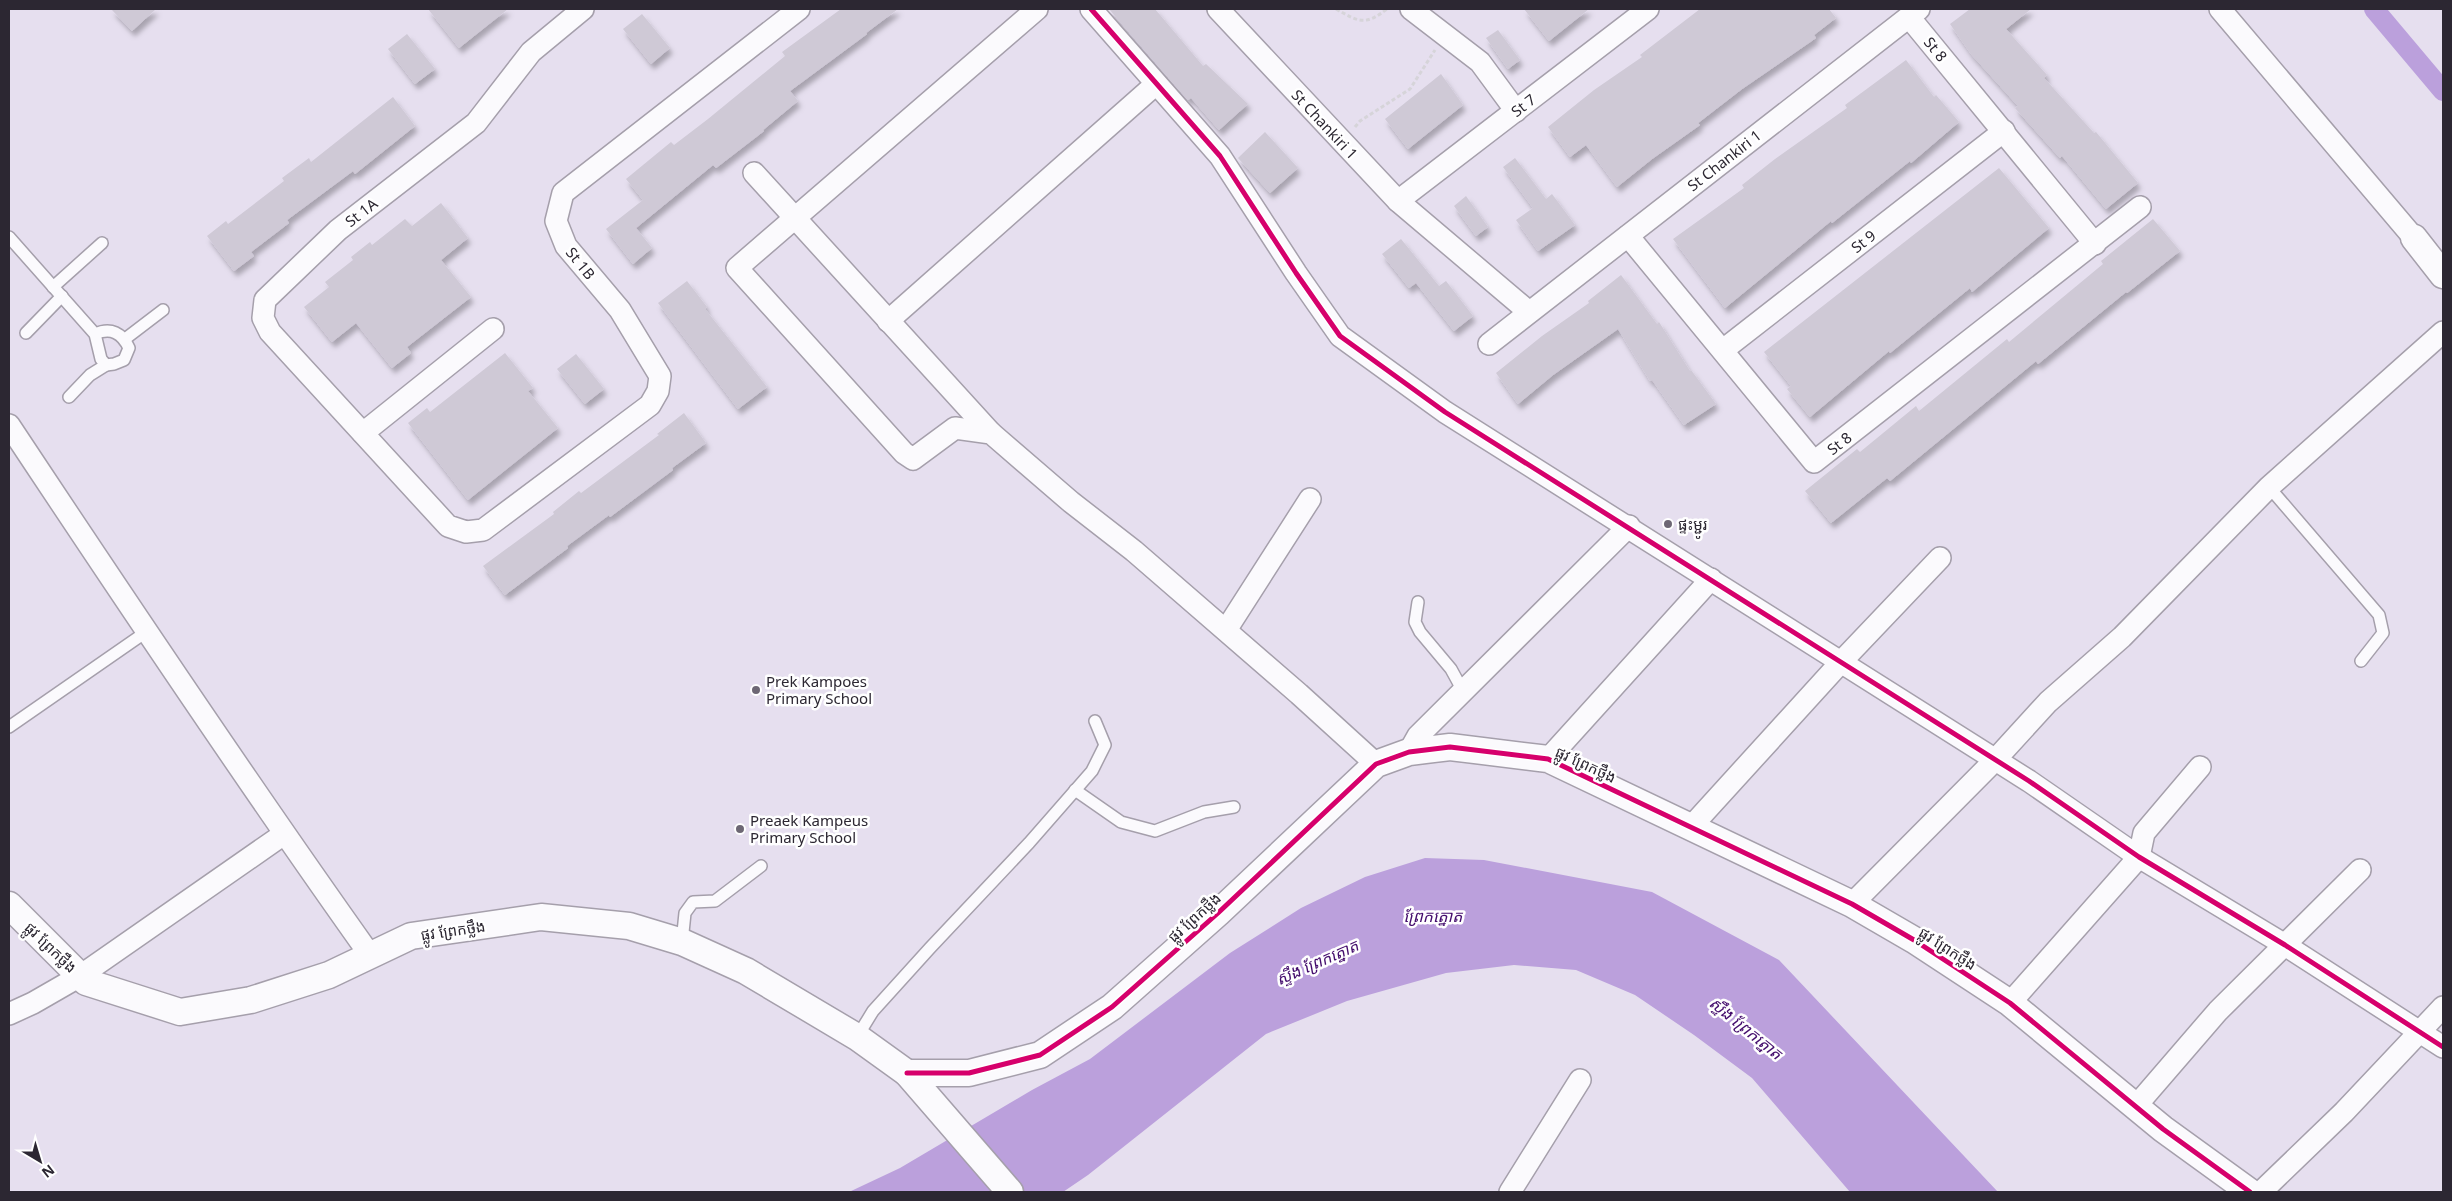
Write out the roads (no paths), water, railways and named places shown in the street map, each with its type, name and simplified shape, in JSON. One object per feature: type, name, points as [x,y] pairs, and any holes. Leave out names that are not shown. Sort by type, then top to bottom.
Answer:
[{"type":"street","name":"St 1A","points":[[484,530],[466,532],[448,526],[270,332],[263,318],[265,300],[338,230],[476,122],[531,52],[583,9]]},
{"type":"street","name":"St 1B","points":[[484,530],[650,405],[658,391],[660,376],[620,310],[566,246],[556,221],[563,193],[799,9]]},
{"type":"street","points":[[991,432],[955,428],[913,459],[904,453],[738,268],[1037,9]]},
{"type":"street","points":[[1091,9],[1220,156],[1296,273],[1340,336],[1445,412],[1629,526],[2029,781],[2138,857],[2285,945],[2443,1047]]},
{"type":"street","name":"St Chankiri 1","points":[[1218,9],[1398,201],[1530,312]]},
{"type":"street","points":[[1411,9],[1480,62],[1516,110]]},
{"type":"street","name":"St 7","points":[[1398,201],[1648,9]]},
{"type":"street","points":[[2220,9],[2414,238],[2443,275]]},
{"type":"street","name":"St Chankiri 1","points":[[1489,344],[1914,13]]},
{"type":"street","name":"St 8","points":[[1914,13],[2004,131],[2095,244]]},
{"type":"street","points":[[888,321],[1156,84]]},
{"type":"street","name":"St 9","points":[[1722,350],[2004,131]]},
{"type":"street","points":[[754,173],[991,432],[1071,502],[1134,551],[1226,630],[1376,764]]},
{"type":"street","name":"St 8","points":[[1628,236],[1814,462],[2140,207]]},
{"type":"street","points":[[363,433],[493,329]]},
{"type":"street","points":[[1852,904],[1995,760],[2048,702],[2122,637],[2269,487],[2443,332]]},
{"type":"street","points":[[9,425],[146,632],[284,834],[370,955]]},
{"type":"street","points":[[1226,630],[1310,499]]},
{"type":"street","points":[[1409,752],[1418,736],[1629,526]]},
{"type":"street","points":[[1690,828],[1841,662],[1940,558]]},
{"type":"street","points":[[1548,759],[1711,579]]},
{"type":"street","name":"ផ្លូវ ព្រែកថ្លឹង","points":[[907,1073],[969,1073],[1040,1055],[1119,1000],[1218,913],[1376,764],[1409,752],[1450,747],[1548,759],[1852,904],[1914,940],[2010,1003],[2163,1129],[2250,1192]]},
{"type":"street","points":[[2010,1003],[2138,857],[2144,833],[2200,767]]},
{"type":"street","points":[[9,1014],[34,1003],[80,976],[284,834]]},
{"type":"street","points":[[2136,1106],[2218,1011],[2360,870]]},
{"type":"street","name":"ផ្លូវ ព្រែកថ្លឹង","points":[[9,905],[86,982],[180,1012],[251,1000],[329,974],[411,936],[541,917],[629,926],[682,942],[746,971],[857,1037],[907,1073],[1010,1192]]},
{"type":"street","points":[[2261,1192],[2344,1112],[2443,1007]]},
{"type":"street","points":[[1510,1192],[1580,1080]]},
{"type":"lane","points":[[9,237],[95,334],[101,359],[106,365]]},
{"type":"lane","points":[[53,287],[102,243]]},
{"type":"lane","points":[[26,333],[62,296]]},
{"type":"lane","points":[[125,339],[163,310]]},
{"type":"lane","points":[[69,397],[90,375],[106,365],[124,360],[129,348],[125,339],[116,332],[106,330],[95,334]]},
{"type":"lane","points":[[2269,487],[2379,615],[2383,633],[2361,661]]},
{"type":"lane","points":[[1418,602],[1415,622],[1420,632],[1451,669],[1463,691]]},
{"type":"lane","points":[[9,727],[146,632]]},
{"type":"lane","points":[[857,1037],[873,1011],[1092,772],[1105,745],[1094,722]]},
{"type":"lane","points":[[1075,790],[1121,822],[1155,832],[1204,812],[1234,807]]},
{"type":"lane","points":[[682,942],[686,913],[693,902],[715,901],[761,866]]},
{"type":"water","name":"ព្រែកត្នោត","points":[[1425,858],[1484,860],[1652,892],[1779,960],[1998,1192],[1850,1192],[1752,1078],[1694,1035],[1635,995],[1576,970],[1514,965],[1446,973],[1347,1001],[1266,1034],[1088,1175],[1063,1192],[849,1192],[900,1168],[1032,1090],[1090,1059],[1230,953],[1301,908],[1365,877]]},
{"type":"waterway","points":[[2374,9],[2443,91]]},
{"type":"place","name":"ផ្ទះម្ជូរ","points":[[1668,524]]},
{"type":"place","name":"Prek Kampoes Primary School","points":[[756,690]]},
{"type":"place","name":"Preaek Kampeus Primary School","points":[[740,829]]},
{"type":"water label","name":"ស្ទឹង ព្រែកត្នោត","points":[[1317,962]]},
{"type":"water label","name":"ស្ទឹង ព្រែកត្នោត","points":[[1746,1028]]}]
